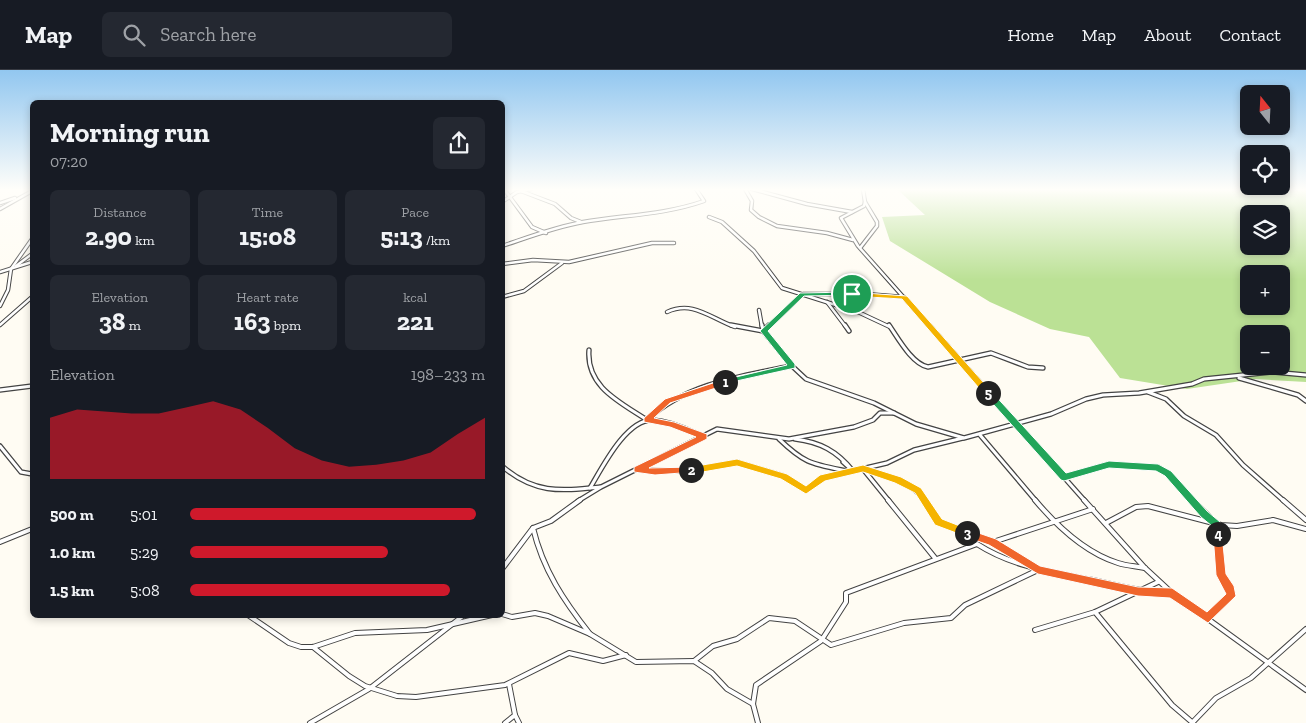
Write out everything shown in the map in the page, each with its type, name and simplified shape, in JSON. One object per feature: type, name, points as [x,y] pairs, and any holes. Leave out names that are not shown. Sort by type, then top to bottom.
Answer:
[{"type":"street","points":[[526,219],[532,227],[546,233]]},
{"type":"street","points":[[575,219],[581,222]]},
{"type":"street","points":[[505,245],[581,222],[609,219]]},
{"type":"street","points":[[715,219],[722,222],[754,251],[782,288],[888,324],[904,347],[922,366],[991,353],[1028,367],[1043,368]]},
{"type":"street","points":[[762,219],[783,228],[808,230],[854,240]]},
{"type":"street","points":[[842,219],[860,248],[957,359],[1158,582],[1306,690]]},
{"type":"street","points":[[860,248],[877,226],[876,219]]},
{"type":"street","points":[[0,306],[8,290],[11,269],[30,242]]},
{"type":"street","points":[[505,264],[533,260],[562,262],[652,243],[674,244]]},
{"type":"street","points":[[11,269],[30,255]]},
{"type":"street","points":[[505,296],[524,291],[562,262]]},
{"type":"street","points":[[0,272],[30,263]]},
{"type":"street","points":[[763,331],[802,294],[866,294],[904,298]]},
{"type":"street","points":[[0,325],[30,299]]},
{"type":"street","points":[[827,302],[849,331]]},
{"type":"street","points":[[667,312],[675,307],[692,306],[735,327],[754,327],[763,331],[792,366],[806,378],[897,413],[916,424],[964,438]]},
{"type":"street","points":[[759,310],[763,331]]},
{"type":"street","points":[[589,350],[586,361],[590,375],[598,386],[647,420],[671,424],[704,436]]},
{"type":"street","points":[[590,488],[614,447],[640,422],[647,420],[668,401],[710,386],[792,366]]},
{"type":"street","points":[[637,470],[686,471],[737,462],[784,476],[806,490],[823,478],[888,463],[914,450],[980,435],[1051,414],[1086,399],[1115,393],[1147,392],[1192,384],[1204,379],[1273,372],[1306,375]]},
{"type":"street","points":[[1236,377],[1296,395],[1306,401]]},
{"type":"street","points":[[0,389],[30,386]]},
{"type":"street","points":[[1147,392],[1166,399],[1184,416],[1216,434],[1243,465],[1306,520]]},
{"type":"street","points":[[505,566],[533,528],[551,520],[601,487],[721,428],[779,439],[789,439],[854,427],[873,420],[880,413],[897,413]]},
{"type":"street","points":[[980,435],[1039,505],[1072,537],[1097,553],[1118,562],[1146,568]]},
{"type":"street","points":[[779,439],[799,458],[810,464],[851,472]]},
{"type":"street","points":[[789,439],[826,446],[842,456],[851,472]]},
{"type":"street","points":[[0,446],[22,472],[30,474]]},
{"type":"street","points":[[843,462],[851,472]]},
{"type":"street","points":[[1064,477],[1109,464],[1158,468],[1168,474],[1204,514],[1217,524],[1221,575],[1230,589],[1231,596],[1208,618]]},
{"type":"street","points":[[505,466],[532,486],[544,490],[601,487]]},
{"type":"street","points":[[863,469],[898,480],[918,491],[939,522],[992,542],[1038,570]]},
{"type":"street","points":[[863,469],[934,558]]},
{"type":"street","points":[[1106,523],[1139,506],[1153,506],[1217,524],[1239,527],[1260,521],[1272,521],[1288,522],[1306,529]]},
{"type":"street","points":[[992,542],[1093,509]]},
{"type":"street","points":[[533,528],[549,577],[560,598],[590,634]]},
{"type":"street","points":[[0,542],[30,530]]},
{"type":"street","points":[[758,723],[753,704],[756,686],[822,641],[846,602],[846,593],[934,558],[954,554],[977,544],[991,554],[1038,570],[1138,591],[1172,593]]},
{"type":"street","points":[[694,661],[713,646],[737,639],[769,618],[794,622],[831,645],[904,622],[950,618],[965,605],[1038,570]]},
{"type":"street","points":[[1035,630],[1095,612],[1158,582]]},
{"type":"street","points":[[1095,612],[1172,706],[1193,723],[1216,698],[1226,694],[1270,663],[1306,629]]},
{"type":"street","points":[[505,615],[512,617],[535,613],[548,616],[590,634],[636,662],[694,661],[712,673],[727,689],[753,704]]},
{"type":"street","points":[[252,618],[289,643],[301,647],[313,647],[355,634],[427,630],[479,618]]},
{"type":"street","points":[[310,723],[369,689],[461,618]]},
{"type":"street","points":[[313,647],[332,664],[369,689],[403,698],[435,697],[509,684],[569,653],[603,661],[626,655]]},
{"type":"street","points":[[509,684],[515,715],[519,723]]},
{"type":"street","points":[[505,723],[515,715]]},
{"type":"green space","points":[[883,219],[1240,219],[1240,255],[1290,255],[1290,219],[1306,219],[1306,382],[1255,379],[1187,389],[1120,378],[1089,337],[1050,329],[990,302],[890,241]]},
{"type":"route","points":[[802,294],[852,294],[904,298],[1064,477],[1109,464],[1142,468],[1149,466],[1158,468],[1168,474],[1184,489],[1204,514],[1217,524],[1221,575],[1230,589],[1231,596],[1208,618],[1172,593],[1138,591],[1093,580],[1038,570],[992,542],[939,522],[932,514],[928,502],[918,491],[898,480],[863,469],[823,478],[814,482],[806,490],[784,476],[737,462],[686,471],[655,472],[637,470],[704,436],[661,421],[647,420],[652,414],[668,401],[677,397],[749,375],[792,366],[763,331],[802,294]]}]
